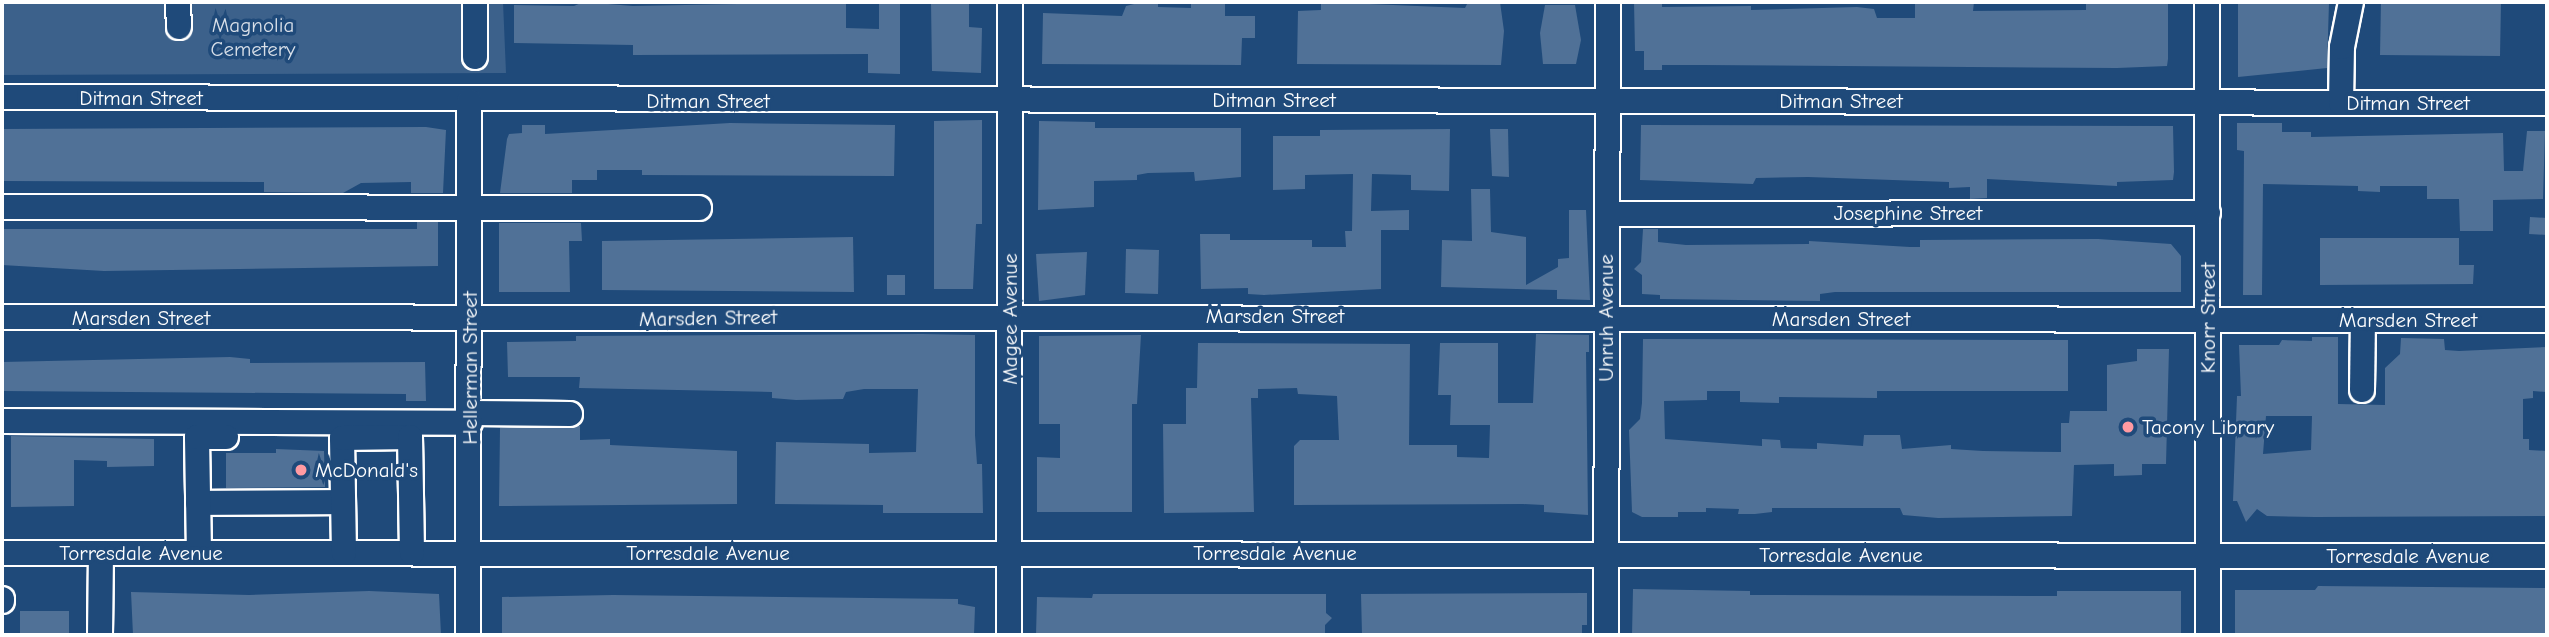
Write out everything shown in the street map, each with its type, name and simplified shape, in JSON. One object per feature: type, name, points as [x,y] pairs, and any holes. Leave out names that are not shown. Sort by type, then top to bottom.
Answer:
[{"type":"street","points":[[178,2],[178,27]]},
{"type":"street","points":[[475,2],[475,57]]},
{"type":"street","name":"Magee Avenue","points":[[1009,635],[1010,2]]},
{"type":"street","name":"Unruh Avenue","points":[[1606,635],[1608,2]]},
{"type":"street","name":"Knorr Street","points":[[2207,2],[2208,635]]},
{"type":"street","points":[[2341,103],[2342,47],[2351,2]]},
{"type":"street","name":"Ditman Street","points":[[2,97],[469,101],[2547,103]]},
{"type":"street","name":"Hellerman Street","points":[[468,635],[471,321],[469,101]]},
{"type":"street","points":[[2,207],[470,210],[699,208]]},
{"type":"street","name":"Josephine Street","points":[[1607,214],[2208,213]]},
{"type":"street","name":"Marsden Street","points":[[2,317],[471,321],[1010,315],[2547,320]]},
{"type":"street","points":[[2362,321],[2362,390]]},
{"type":"street","points":[[2,421],[470,418],[570,414]]},
{"type":"street","points":[[199,553],[197,437],[410,438],[412,553]]},
{"type":"street","points":[[342,438],[344,553]]},
{"type":"street","points":[[198,503],[343,502]]},
{"type":"street","name":"Torresdale Avenue","points":[[2,553],[1009,552],[2547,556]]},
{"type":"street","points":[[100,635],[101,553]]},
{"type":"green space","name":"Magnolia Cemetery","points":[[2,2],[503,2],[506,73],[2,75]]},
{"type":"building","points":[[583,2],[633,6],[846,2],[846,28],[879,29],[879,4],[900,4],[900,74],[868,73],[868,54],[633,55],[633,45],[514,43],[514,5],[574,6]]},
{"type":"building","points":[[931,2],[969,2],[969,27],[982,28],[981,73],[932,71]]},
{"type":"building","points":[[1158,2],[1158,7],[1191,8],[1191,2],[1225,3],[1225,16],[1255,16],[1255,38],[1242,38],[1241,65],[1042,64],[1043,13],[1122,16],[1126,6]]},
{"type":"building","points":[[1321,2],[1465,8],[1468,2],[1500,2],[1504,31],[1501,65],[1297,64],[1298,11],[1321,10]]},
{"type":"building","points":[[1634,2],[1662,2],[1662,7],[1751,6],[1751,10],[1857,7],[1874,9],[1877,18],[1915,18],[1915,2],[1974,2],[1973,11],[2086,10],[2086,4],[2168,2],[2168,59],[2167,66],[2117,68],[1662,65],[1662,70],[1644,70],[1644,51],[1635,51]]},
{"type":"building","points":[[2238,2],[2329,2],[2327,68],[2238,77]]},
{"type":"building","points":[[2381,2],[2501,2],[2500,56],[2380,55]]},
{"type":"building","points":[[1545,5],[1575,5],[1581,40],[1576,64],[1543,64],[1540,33]]},
{"type":"building","points":[[982,120],[982,224],[976,224],[973,289],[934,289],[934,121]]},
{"type":"building","points":[[1039,121],[1095,122],[1095,128],[1241,128],[1241,177],[1195,181],[1194,172],[1148,173],[1137,175],[1137,180],[1094,181],[1094,207],[1038,210]]},
{"type":"building","points":[[730,123],[895,125],[894,176],[642,175],[642,170],[597,170],[597,180],[572,180],[572,193],[500,193],[507,139],[509,134],[522,133],[522,125],[545,125],[545,134]]},
{"type":"building","points":[[2237,123],[2282,123],[2282,132],[2311,132],[2311,137],[2503,133],[2504,171],[2523,171],[2527,131],[2545,131],[2543,199],[2493,200],[2493,231],[2460,231],[2459,199],[2427,199],[2427,186],[2380,186],[2380,192],[2358,191],[2358,186],[2263,184],[2262,295],[2243,295],[2244,151],[2237,150]]},
{"type":"building","points":[[1641,125],[2173,126],[2174,172],[2173,180],[2117,182],[2117,186],[1987,179],[1987,198],[1970,199],[1970,187],[1949,188],[1949,182],[1808,177],[1756,178],[1753,184],[1640,180]]},
{"type":"building","points":[[426,127],[446,130],[443,193],[411,193],[411,182],[361,183],[343,193],[264,192],[264,182],[2,181],[2,129]]},
{"type":"building","points":[[1450,129],[1449,191],[1411,190],[1411,175],[1372,174],[1371,211],[1409,210],[1409,230],[1381,230],[1381,289],[1264,295],[1248,294],[1248,288],[1201,289],[1200,234],[1230,234],[1230,240],[1312,240],[1312,247],[1346,247],[1345,231],[1352,231],[1353,174],[1305,175],[1305,189],[1273,190],[1273,136],[1320,136],[1320,130]]},
{"type":"building","points":[[1490,129],[1508,129],[1509,177],[1492,176]]},
{"type":"building","points":[[1471,189],[1490,189],[1491,232],[1526,237],[1526,285],[1558,267],[1558,259],[1569,258],[1569,210],[1586,210],[1590,300],[1557,299],[1557,290],[1441,287],[1442,240],[1472,241]]},
{"type":"building","points":[[2530,217],[2547,218],[2547,235],[2529,234]]},
{"type":"building","points":[[417,222],[438,222],[438,266],[104,271],[2,265],[2,229],[417,229]]},
{"type":"building","points":[[499,223],[581,223],[582,241],[569,241],[570,292],[499,292]]},
{"type":"building","points":[[1643,229],[1658,229],[1658,242],[1686,245],[1809,244],[1809,241],[1920,247],[1920,240],[2098,239],[2171,244],[2181,256],[2181,292],[1835,292],[1820,294],[1820,301],[1660,299],[1660,295],[1642,294],[1642,275],[1634,269],[1641,262]]},
{"type":"building","points":[[853,237],[854,292],[602,290],[602,241]]},
{"type":"building","points":[[2320,238],[2459,238],[2459,265],[2474,265],[2473,284],[2320,285]]},
{"type":"building","points":[[1126,249],[1159,250],[1158,294],[1125,293]]},
{"type":"building","points":[[1087,252],[1085,295],[1039,301],[1036,254]]},
{"type":"building","points":[[887,275],[905,275],[905,295],[887,295]]},
{"type":"building","points":[[1536,334],[1589,335],[1589,352],[1586,352],[1588,515],[1544,512],[1544,505],[1523,504],[1294,505],[1294,446],[1300,440],[1339,440],[1337,396],[1298,394],[1297,388],[1258,389],[1258,398],[1251,398],[1254,512],[1164,513],[1163,424],[1186,424],[1186,388],[1197,388],[1198,343],[1410,344],[1409,445],[1457,445],[1457,457],[1489,458],[1490,425],[1450,425],[1451,395],[1438,395],[1440,343],[1498,343],[1498,403],[1533,403]]},
{"type":"building","points":[[975,335],[975,435],[977,464],[982,464],[983,513],[883,513],[883,505],[775,504],[776,442],[869,444],[869,453],[916,452],[918,389],[864,389],[846,392],[843,399],[796,400],[772,398],[772,392],[579,388],[580,377],[508,377],[507,342],[576,341],[576,336]]},
{"type":"building","points":[[1141,335],[1137,404],[1132,404],[1132,512],[1037,512],[1037,457],[1060,458],[1060,424],[1039,424],[1039,336]]},
{"type":"building","points":[[2312,337],[2338,337],[2338,404],[2385,405],[2385,368],[2400,354],[2401,338],[2444,339],[2445,350],[2459,351],[2547,347],[2547,392],[2533,391],[2533,398],[2523,399],[2523,439],[2529,439],[2529,450],[2547,451],[2545,516],[2267,516],[2257,509],[2246,522],[2237,501],[2233,501],[2237,396],[2241,396],[2239,345],[2279,345],[2282,340],[2312,341]],"holes":[[[2266,416],[2312,416],[2311,450],[2263,454]]]},
{"type":"building","points":[[1643,339],[2068,340],[2068,391],[1877,391],[1877,398],[1779,397],[1779,403],[1740,402],[1740,391],[1707,391],[1707,400],[1664,401],[1665,439],[1762,446],[1762,439],[1780,440],[1781,448],[1817,449],[1817,443],[1863,446],[1864,435],[1900,435],[1902,449],[1951,445],[1951,449],[2061,452],[2061,423],[2069,423],[2070,411],[2107,411],[2107,365],[2137,361],[2137,349],[2169,349],[2166,464],[2142,464],[2142,475],[2114,476],[2114,464],[2074,465],[2072,516],[1938,518],[1903,515],[1900,508],[1772,508],[1772,512],[1738,514],[1739,509],[1706,508],[1706,512],[1678,512],[1678,517],[1642,517],[1632,512],[1629,430],[1640,419]]},
{"type":"building","points":[[230,357],[250,359],[250,363],[425,362],[426,401],[406,401],[406,394],[2,391],[2,362]]},
{"type":"building","points":[[580,426],[580,440],[610,439],[610,445],[737,451],[737,504],[499,506],[500,428]]},
{"type":"building","points":[[11,436],[154,439],[154,466],[107,467],[107,461],[74,460],[74,506],[11,507]]},
{"type":"building","points":[[276,449],[324,451],[325,487],[226,488],[226,453],[276,453]]},
{"type":"building","points":[[2318,586],[2547,588],[2547,634],[2235,635],[2235,590],[2315,590]]},
{"type":"building","points":[[1633,589],[1750,591],[1750,595],[2057,596],[2057,591],[2181,591],[2181,635],[1632,635]]},
{"type":"building","points":[[369,591],[439,594],[441,635],[133,635],[131,592],[249,595]]},
{"type":"building","points":[[1587,593],[1587,625],[1582,625],[1582,635],[1362,635],[1361,594]]},
{"type":"building","points":[[1093,594],[1326,594],[1326,613],[1332,618],[1325,625],[1325,635],[1036,635],[1037,597],[1092,598]]},
{"type":"building","points":[[613,595],[958,599],[958,604],[975,607],[974,635],[502,635],[502,597]]},
{"type":"building","points":[[20,611],[69,611],[69,635],[20,635]]},
{"type":"place","name":"Tacony Library","points":[[2128,427]]},
{"type":"place","name":"McDonald's","points":[[301,470]]}]
